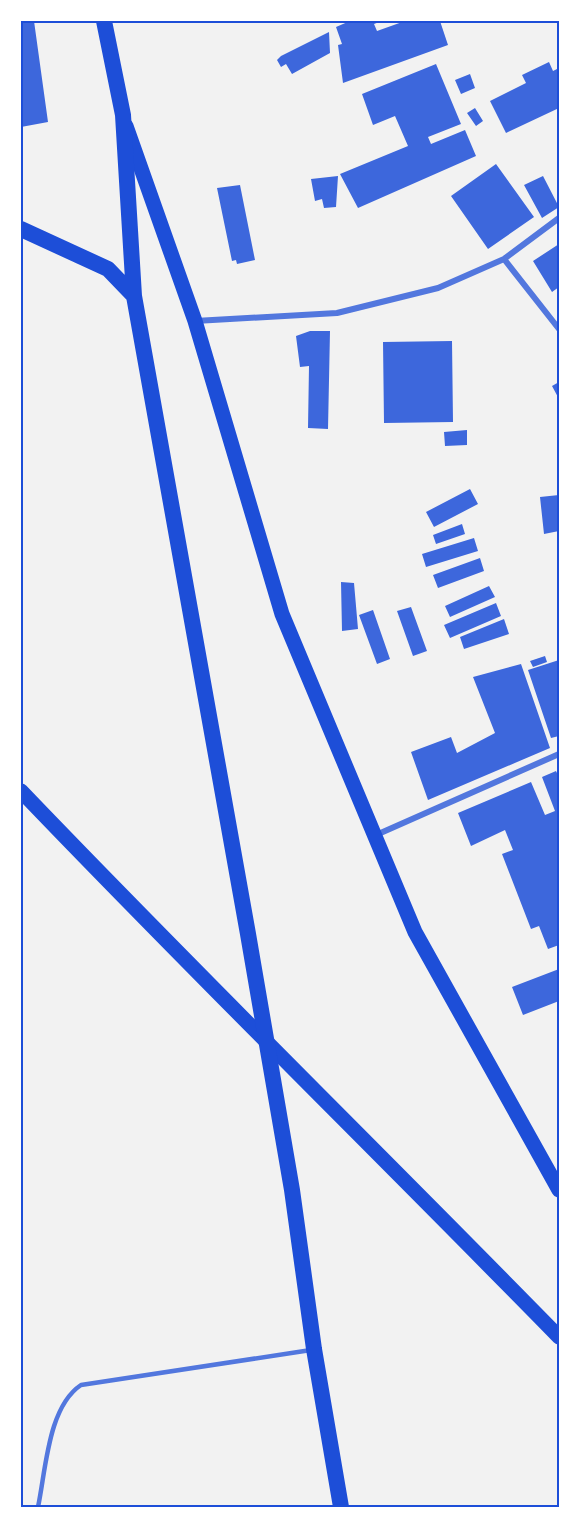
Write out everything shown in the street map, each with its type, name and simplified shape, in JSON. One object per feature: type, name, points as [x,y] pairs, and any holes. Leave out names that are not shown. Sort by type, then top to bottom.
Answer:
[{"type":"highway","points":[[104,21],[123,115],[134,296],[292,1190],[314,1349],[341,1507]]},
{"type":"highway","points":[[21,229],[108,269],[134,296]]},
{"type":"main road","points":[[123,115],[195,321],[282,614],[415,932],[559,1190]]},
{"type":"main road","points":[[21,791],[186,964],[397,1171],[559,1337]]},
{"type":"street","points":[[195,321],[337,313],[438,288],[504,259],[559,218]]},
{"type":"street","points":[[504,259],[559,329]]},
{"type":"street","points":[[374,836],[559,754]]},
{"type":"lane","points":[[38,1507],[57,1414],[68,1394],[81,1384],[314,1349]]},
{"type":"building","points":[[21,21],[34,21],[48,122],[21,127]]},
{"type":"building","points":[[350,21],[382,21],[374,24],[377,31],[405,21],[440,21],[448,45],[343,83],[338,45],[342,44],[336,27]]},
{"type":"building","points":[[329,32],[330,53],[292,74],[286,64],[281,67],[277,60],[281,56]]},
{"type":"building","points":[[549,62],[553,71],[559,68],[559,108],[506,133],[490,101],[526,83],[522,75]]},
{"type":"building","points":[[436,64],[461,124],[428,137],[431,144],[465,130],[476,156],[358,208],[340,174],[408,146],[395,116],[373,125],[362,94]]},
{"type":"building","points":[[470,74],[475,88],[461,94],[455,80]]},
{"type":"building","points":[[475,108],[483,121],[476,126],[467,113]]},
{"type":"building","points":[[496,164],[534,217],[488,249],[451,196]]},
{"type":"building","points":[[338,176],[336,207],[324,208],[322,199],[315,201],[311,179]]},
{"type":"building","points":[[543,176],[559,207],[542,218],[524,185]]},
{"type":"building","points":[[240,185],[255,260],[237,264],[236,260],[232,261],[217,188]]},
{"type":"building","points":[[559,244],[559,287],[552,292],[533,261]]},
{"type":"building","points":[[310,331],[330,331],[328,429],[308,428],[309,366],[300,367],[296,336]]},
{"type":"building","points":[[452,341],[453,422],[384,423],[383,342]]},
{"type":"building","points":[[559,382],[559,399],[552,386]]},
{"type":"building","points":[[467,430],[467,445],[445,446],[444,432]]},
{"type":"building","points":[[470,489],[478,504],[434,527],[426,512]]},
{"type":"building","points":[[559,495],[559,531],[544,534],[540,497]]},
{"type":"building","points":[[462,524],[465,534],[436,544],[433,535]]},
{"type":"building","points":[[474,538],[478,551],[426,567],[422,554]]},
{"type":"building","points":[[480,558],[484,571],[438,588],[433,575]]},
{"type":"building","points":[[341,582],[354,583],[358,629],[342,631]]},
{"type":"building","points":[[489,586],[495,597],[450,617],[445,606]]},
{"type":"building","points":[[496,603],[501,616],[450,638],[444,625]]},
{"type":"building","points":[[411,607],[427,651],[413,656],[397,611]]},
{"type":"building","points":[[373,610],[390,659],[377,664],[359,615]]},
{"type":"building","points":[[504,619],[509,634],[464,649],[460,637]]},
{"type":"building","points":[[545,656],[547,662],[533,667],[530,661]]},
{"type":"building","points":[[559,660],[559,736],[551,738],[528,670]]},
{"type":"building","points":[[521,664],[550,748],[428,800],[411,752],[451,737],[457,753],[495,733],[473,677]]},
{"type":"building","points":[[556,771],[559,777],[559,945],[548,949],[539,926],[531,929],[502,854],[513,850],[505,830],[471,846],[458,813],[531,782],[545,815],[555,811],[542,777]]},
{"type":"building","points":[[559,969],[559,1001],[523,1015],[512,987]]}]
